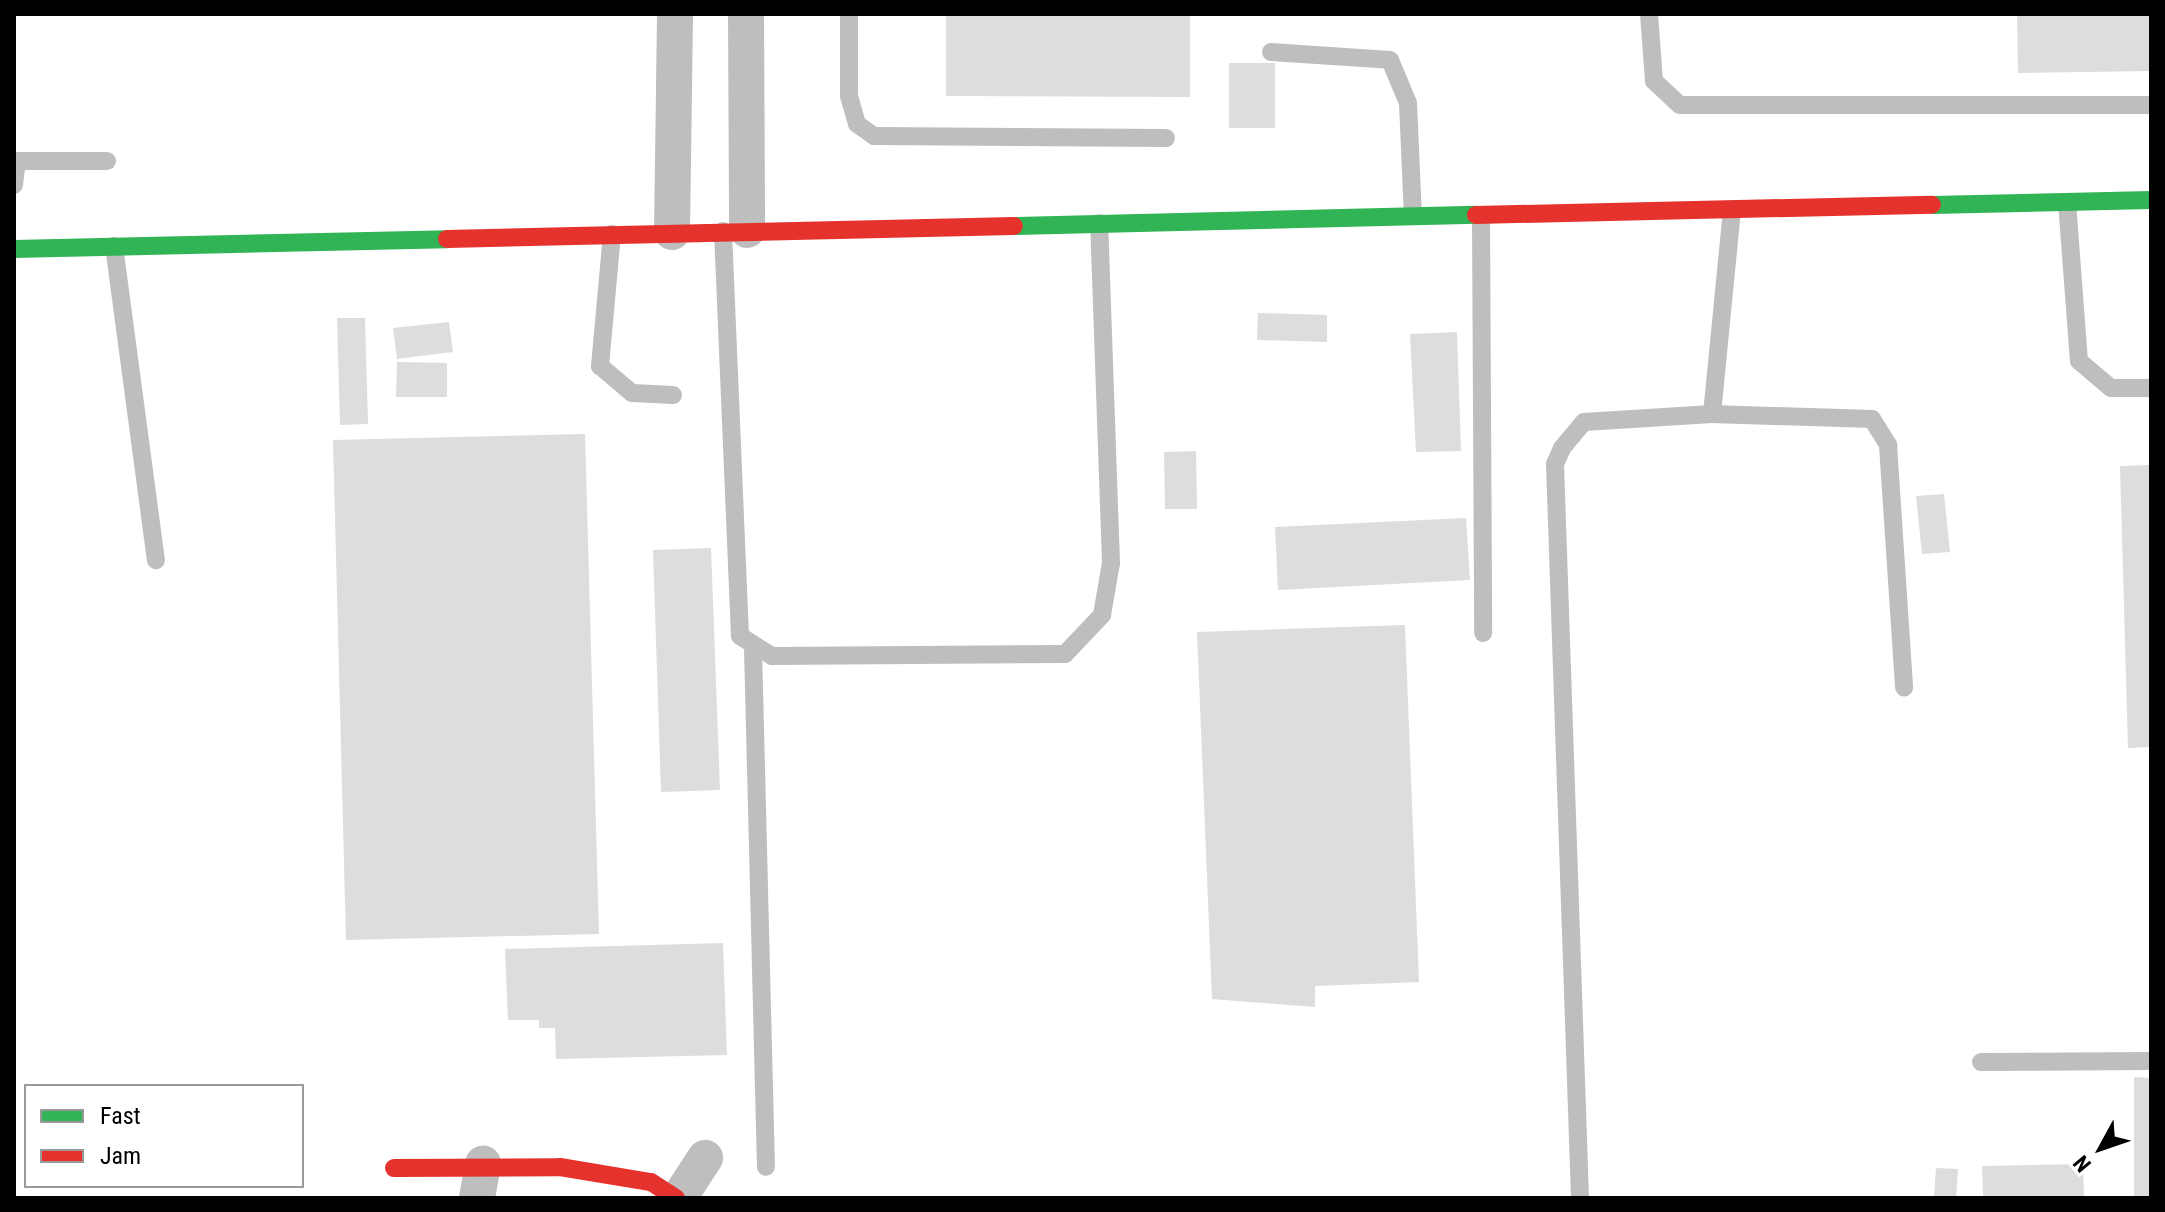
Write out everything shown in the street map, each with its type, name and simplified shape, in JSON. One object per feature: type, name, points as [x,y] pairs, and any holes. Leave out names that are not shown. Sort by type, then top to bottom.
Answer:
[{"type":"street","points":[[672,232],[675,14]]},
{"type":"street","points":[[735,231],[746,14]]},
{"type":"street","points":[[14,249],[2151,200]]},
{"type":"street","points":[[394,1168],[480,1181],[615,1175],[651,1182],[677,1198],[705,1158]]},
{"type":"lane","points":[[849,14],[849,96],[857,124],[874,136],[1166,138]]},
{"type":"lane","points":[[1649,14],[1654,81],[1680,105],[2151,105]]},
{"type":"lane","points":[[1271,52],[1390,60],[1408,103],[1413,216]]},
{"type":"lane","points":[[14,185],[16,161],[107,161]]},
{"type":"lane","points":[[2067,202],[2079,361],[2111,388],[2151,388]]},
{"type":"lane","points":[[1712,414],[1732,209]]},
{"type":"lane","points":[[1481,215],[1483,633]]},
{"type":"lane","points":[[735,231],[735,623],[753,648],[772,656],[1065,654],[1083,642],[1102,615],[1111,563],[1099,223]]},
{"type":"lane","points":[[612,234],[600,366],[632,393],[673,395]]},
{"type":"lane","points":[[114,246],[156,560]]},
{"type":"lane","points":[[1580,1198],[1555,464],[1584,422],[1712,414],[1872,419],[1887,434],[1904,687]]},
{"type":"lane","points":[[753,648],[766,1167]]},
{"type":"lane","points":[[1981,1062],[2151,1061]]},
{"type":"building","points":[[946,14],[1190,14],[1190,97],[946,96]]},
{"type":"building","points":[[2017,14],[2151,14],[2151,71],[2018,73]]},
{"type":"building","points":[[1229,63],[1275,63],[1275,128],[1229,128]]},
{"type":"building","points":[[1258,313],[1327,315],[1327,342],[1257,340]]},
{"type":"building","points":[[337,318],[365,318],[368,424],[340,425]]},
{"type":"building","points":[[449,322],[453,352],[397,359],[393,328]]},
{"type":"building","points":[[1457,332],[1461,451],[1416,452],[1410,334]]},
{"type":"building","points":[[397,362],[447,363],[447,397],[396,397]]},
{"type":"building","points":[[585,434],[599,934],[346,940],[333,440]]},
{"type":"building","points":[[1196,451],[1197,509],[1165,509],[1164,452]]},
{"type":"building","points":[[2151,465],[2151,747],[2128,748],[2120,466]]},
{"type":"building","points":[[1944,494],[1950,552],[1922,554],[1916,496]]},
{"type":"building","points":[[1466,518],[1470,580],[1278,590],[1275,527]]},
{"type":"building","points":[[711,548],[720,790],[661,792],[653,550]]},
{"type":"building","points":[[1405,625],[1419,982],[1315,986],[1315,1007],[1212,999],[1197,632]]},
{"type":"building","points":[[723,943],[727,1055],[556,1059],[555,1028],[539,1028],[539,1020],[508,1020],[505,949]]},
{"type":"building","points":[[2134,1077],[2151,1078],[2151,1198],[2134,1198]]},
{"type":"building","points":[[2083,1164],[2084,1198],[1983,1198],[1982,1166]]},
{"type":"building","points":[[1936,1168],[1958,1169],[1956,1198],[1934,1198]]},
{"type":"traffic: fast","points":[[1932,205],[2151,200]]},
{"type":"traffic: fast","points":[[1014,226],[1476,215]]},
{"type":"traffic: fast","points":[[14,249],[447,239]]},
{"type":"traffic: jam","points":[[1476,215],[1932,205]]},
{"type":"traffic: jam","points":[[447,239],[1014,226]]},
{"type":"traffic: jam","points":[[394,1168],[560,1167],[651,1182],[676,1198]]}]
